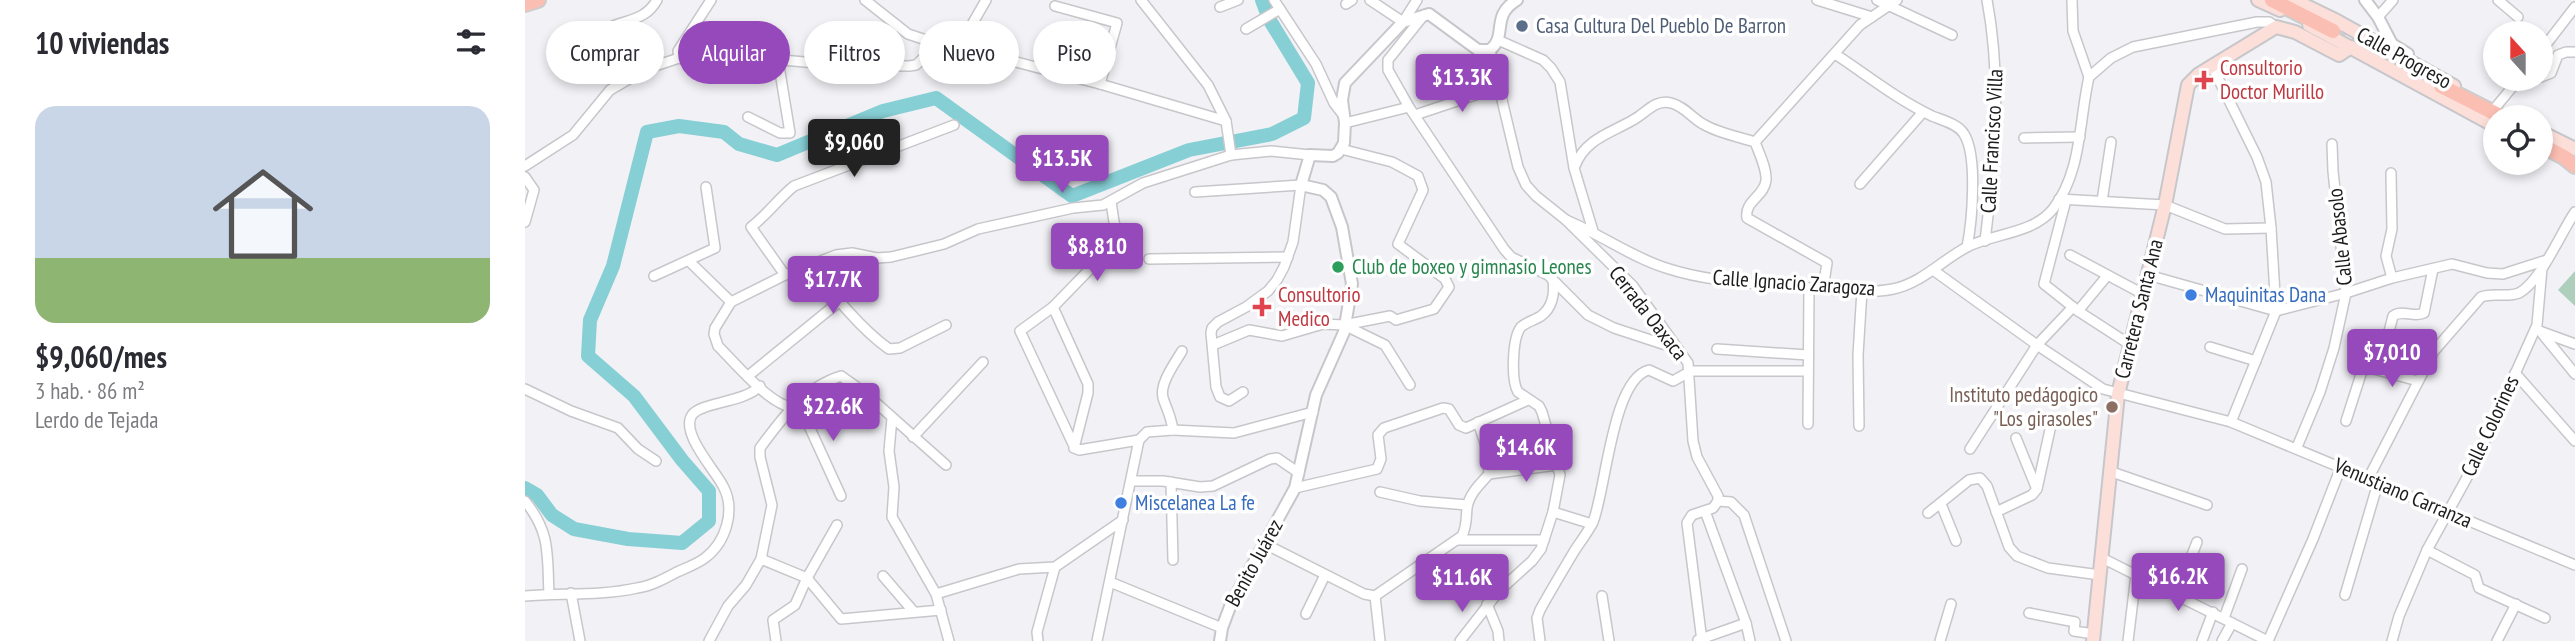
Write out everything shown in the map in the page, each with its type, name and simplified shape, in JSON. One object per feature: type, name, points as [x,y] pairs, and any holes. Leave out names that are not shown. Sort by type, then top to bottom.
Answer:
[{"type":"main road","points":[[525,4],[538,0]]},
{"type":"main road","points":[[2258,0],[2351,47],[2365,47],[2398,62],[2411,63]]},
{"type":"main road","points":[[2272,0],[2339,29]]},
{"type":"main road","points":[[2276,27],[2295,32],[2339,55],[2346,53],[2353,40],[2339,29],[2282,0]]},
{"type":"main road","name":"Calle Progreso","points":[[2294,0],[2339,29],[2411,63],[2483,109]]},
{"type":"main road","name":"Carretera Santa Ana","points":[[2093,637],[2118,394],[2165,205],[2188,85],[2195,77],[2276,27]]},
{"type":"main road","name":"Calle Progreso","points":[[2351,47],[2412,80],[2437,89]]},
{"type":"main road","points":[[2412,80],[2426,72],[2437,89],[2483,111]]},
{"type":"main road","points":[[2553,139],[2575,151]]},
{"type":"main road","points":[[2553,143],[2575,151]]},
{"type":"main road","points":[[2553,153],[2564,157],[2575,167]]},
{"type":"street","points":[[697,21],[711,0]]},
{"type":"street","points":[[865,0],[908,34],[919,38]]},
{"type":"street","points":[[973,21],[986,0]]},
{"type":"street","points":[[1142,0],[1208,85],[1226,121],[1231,155]]},
{"type":"street","points":[[1220,6],[1238,0]]},
{"type":"street","points":[[1274,0],[1276,10],[1316,64],[1344,120]]},
{"type":"street","points":[[1370,0],[1403,22]]},
{"type":"street","points":[[795,404],[781,405],[718,346],[715,328],[731,302],[785,275],[843,253],[877,258],[912,253],[944,244],[978,229],[1111,202],[1143,183],[1231,155],[1271,150],[1333,156],[1341,149],[1345,83],[1403,22],[1417,0]]},
{"type":"street","points":[[1490,50],[1498,40],[1502,13],[1517,0]]},
{"type":"street","points":[[1817,0],[1872,17]]},
{"type":"street","points":[[1877,0],[1952,35]]},
{"type":"street","points":[[1755,142],[1860,25],[1897,0]]},
{"type":"street","name":"Calle Francisco Villa","points":[[1986,241],[1994,174],[1997,102],[1996,55],[1987,0]]},
{"type":"street","points":[[2072,0],[2073,31],[2089,77],[2111,58],[2133,47],[2257,22],[2269,22],[2276,27]]},
{"type":"street","points":[[2365,0],[2378,17],[2392,44],[2423,63],[2426,72]]},
{"type":"street","points":[[2378,17],[2393,0]]},
{"type":"street","points":[[2498,0],[2518,17]]},
{"type":"street","points":[[627,21],[647,14],[653,9],[654,1]]},
{"type":"street","points":[[1055,6],[1111,21]]},
{"type":"street","points":[[2553,35],[2575,7]]},
{"type":"street","points":[[1246,29],[1276,10]]},
{"type":"street","points":[[1403,22],[1425,14],[1434,16],[1478,50],[1490,50]]},
{"type":"street","points":[[1425,14],[1387,65],[1409,107],[1504,249],[1511,257],[1543,271],[1588,315],[1614,328],[1679,349]]},
{"type":"street","points":[[1498,40],[1543,60],[1559,82],[1574,168],[1593,232]]},
{"type":"street","points":[[1490,50],[1521,176],[1536,197],[1566,220]]},
{"type":"street","points":[[2553,68],[2558,55],[2575,52]]},
{"type":"street","points":[[1835,54],[1923,112],[1962,131],[1968,145],[1973,203],[1967,247]]},
{"type":"street","points":[[525,166],[573,135],[610,90],[646,69],[678,58]]},
{"type":"street","points":[[790,61],[909,66],[919,62]]},
{"type":"street","points":[[2212,66],[2257,157],[2266,182],[2276,311],[2231,422]]},
{"type":"street","name":"Calle Ignacio Zaragoza","points":[[1566,220],[1632,253],[1680,272],[1713,279],[1823,289],[1892,289],[1911,283],[1967,247],[2031,225],[2045,217],[2063,199],[2080,138],[2089,77]]},
{"type":"street","points":[[748,117],[780,133],[790,133],[782,84]]},
{"type":"street","points":[[1100,84],[1226,121]]},
{"type":"street","points":[[1415,115],[1499,87]]},
{"type":"street","points":[[1574,168],[1581,154],[1603,134],[1637,119],[1663,102],[1673,104],[1704,125],[1755,142]]},
{"type":"street","points":[[1344,120],[1409,107]]},
{"type":"street","points":[[1860,184],[1923,112]]},
{"type":"street","points":[[785,275],[751,228],[767,215],[781,196],[794,186],[954,125]]},
{"type":"street","points":[[2024,138],[2080,138]]},
{"type":"street","points":[[1755,142],[1767,178],[1765,185],[1748,206],[1747,218],[1828,262],[1823,289]]},
{"type":"street","points":[[2102,201],[2111,142]]},
{"type":"street","name":"Calle Abasolo","points":[[2297,447],[2331,359],[2347,293],[2332,144]]},
{"type":"street","points":[[1213,345],[1249,330],[1282,336],[1323,324],[1345,325],[1390,316],[1396,320],[1434,309],[1447,292],[1449,287],[1445,279],[1398,244],[1423,190],[1418,176],[1392,162],[1341,149]]},
{"type":"street","points":[[1243,392],[1229,401],[1220,397],[1216,387],[1212,328],[1268,291],[1281,274],[1293,242],[1301,185],[1310,155]]},
{"type":"street","points":[[2392,173],[2392,229],[2386,256],[2392,278]]},
{"type":"street","points":[[525,177],[534,190],[525,222]]},
{"type":"street","points":[[1195,192],[1301,185]]},
{"type":"street","name":"Benito Juárez","points":[[1220,641],[1226,615],[1243,579],[1295,488],[1316,395],[1338,350],[1345,325],[1352,284],[1340,219],[1329,194],[1318,188],[1301,185]]},
{"type":"street","points":[[654,276],[715,248],[706,187]]},
{"type":"street","points":[[2129,344],[2046,288],[2044,280],[2055,247],[2063,199],[2165,205],[2225,229],[2271,228]]},
{"type":"street","points":[[1111,202],[1114,222],[1123,248],[1090,269],[1053,307],[1020,331],[1074,447],[1079,450],[1139,440],[1151,431],[1172,425],[1234,433],[1313,412]]},
{"type":"street","points":[[2346,595],[2373,481],[2418,382],[2441,341],[2481,297],[2490,293],[2516,294],[2545,264],[2561,232],[2575,212]]},
{"type":"street","name":"Cerrada Oaxaca","points":[[1566,220],[1633,286],[1679,349],[1691,371],[1691,405],[1697,457],[1718,496],[1718,501]]},
{"type":"street","points":[[2070,255],[2143,294]]},
{"type":"street","points":[[1149,259],[1288,257]]},
{"type":"street","points":[[689,261],[731,302]]},
{"type":"street","points":[[2148,275],[2276,311],[2452,264],[2503,274],[2545,264]]},
{"type":"street","name":"Calle Colorines","points":[[2392,641],[2399,616],[2427,550],[2475,463],[2538,328],[2545,264]]},
{"type":"street","points":[[815,265],[840,301],[888,349],[900,348],[946,325]]},
{"type":"street","points":[[2379,370],[2393,316],[2399,313],[2424,313],[2433,269]]},
{"type":"street","name":"Venustiano Carranza","points":[[1933,270],[2091,382],[2118,394],[2231,422],[2297,447],[2575,565]]},
{"type":"street","points":[[1969,449],[2037,345],[2107,276]]},
{"type":"street","points":[[1460,641],[1499,590],[1537,555],[1553,512],[1559,483],[1557,465],[1542,412],[1539,406],[1518,392],[1514,383],[1517,337],[1523,326],[1541,316],[1550,305],[1555,291],[1553,281]]},
{"type":"street","points":[[1808,424],[1809,288]]},
{"type":"street","points":[[1859,426],[1858,355],[1862,290]]},
{"type":"street","points":[[748,376],[840,301]]},
{"type":"street","points":[[1053,307],[1088,384],[1089,393],[1073,444]]},
{"type":"street","points":[[1345,325],[1385,345],[1410,385]]},
{"type":"street","points":[[2538,328],[2575,344]]},
{"type":"street","points":[[2538,328],[2575,374]]},
{"type":"street","points":[[2210,347],[2256,361]]},
{"type":"street","name":"Cerrada Oaxaca","points":[[1717,349],[1808,355]]},
{"type":"street","points":[[1172,425],[1162,396],[1163,388],[1182,351]]},
{"type":"street","points":[[913,437],[983,362]]},
{"type":"street","points":[[2346,421],[2362,371],[2368,368],[2379,370],[2418,382]]},
{"type":"street","points":[[1540,641],[1537,618],[1539,610],[1592,523],[1604,484],[1613,431],[1628,392],[1645,371],[1649,370],[1673,381],[1691,371],[1808,371]]},
{"type":"street","points":[[2515,373],[2575,441]]},
{"type":"street","points":[[709,641],[728,606],[746,585],[761,559],[772,505],[759,457],[760,448],[795,404],[823,383],[841,376],[946,465]]},
{"type":"street","points":[[525,596],[624,591],[648,586],[704,559],[717,546],[728,524],[727,494],[693,439],[690,420],[696,412],[740,398],[760,387]]},
{"type":"street","points":[[525,389],[571,411],[618,428],[638,449],[656,461]]},
{"type":"street","points":[[1295,488],[1377,469],[1381,458],[1378,435],[1384,428],[1443,408],[1449,409],[1462,428],[1528,400]]},
{"type":"street","points":[[795,404],[841,496]]},
{"type":"street","points":[[892,418],[892,517],[936,594],[949,641]]},
{"type":"street","points":[[1478,422],[1487,449],[1489,474]]},
{"type":"street","points":[[1996,512],[2032,495],[2037,489],[2051,425]]},
{"type":"street","points":[[2016,438],[2037,489]]},
{"type":"street","points":[[1097,641],[1139,440]]},
{"type":"street","points":[[1131,481],[1213,486],[1277,458],[1299,473]]},
{"type":"street","points":[[1265,544],[1364,594],[1375,596],[1458,540],[1465,531],[1467,505],[1472,494],[1489,474],[1557,465]]},
{"type":"street","points":[[2102,558],[2268,641],[2341,467]]},
{"type":"street","points":[[2109,471],[2207,505]]},
{"type":"street","points":[[1928,513],[1969,480],[1980,478],[1987,486],[2009,547],[2017,556],[2048,568],[2100,575]]},
{"type":"street","points":[[1171,482],[1173,560]]},
{"type":"street","points":[[1380,492],[1420,501],[1467,505]]},
{"type":"street","points":[[525,501],[546,540],[548,594]]},
{"type":"street","points":[[1746,623],[1700,640],[1687,523],[1692,515],[1713,509],[1718,501],[1731,502],[1744,515],[1786,641]]},
{"type":"street","points":[[1941,504],[1955,541]]},
{"type":"street","points":[[1705,511],[1746,623],[1750,641]]},
{"type":"street","points":[[1553,512],[1592,523]]},
{"type":"street","points":[[936,594],[1019,569],[1055,567],[1123,520]]},
{"type":"street","points":[[776,641],[773,620],[795,605],[837,526]]},
{"type":"street","points":[[1458,540],[1544,540]]},
{"type":"street","points":[[2176,596],[2197,542]]},
{"type":"street","points":[[2427,550],[2475,575],[2479,588],[2545,618]]},
{"type":"street","points":[[761,559],[807,578],[841,619],[941,610]]},
{"type":"street","points":[[1038,641],[1037,632],[1055,567]]},
{"type":"street","points":[[2222,641],[2242,569]]},
{"type":"street","points":[[1306,614],[1325,575]]},
{"type":"street","points":[[2128,641],[2136,575]]},
{"type":"street","points":[[883,576],[914,612]]},
{"type":"street","points":[[1110,583],[1222,628]]},
{"type":"street","points":[[571,593],[580,641]]},
{"type":"street","points":[[1375,596],[1380,641]]},
{"type":"street","points":[[1602,596],[1609,641]]},
{"type":"street","points":[[1487,604],[1498,631],[1499,641]]},
{"type":"street","points":[[1940,641],[1951,604]]},
{"type":"street","points":[[2497,641],[2517,604]]},
{"type":"street","points":[[2202,641],[2213,612]]},
{"type":"street","points":[[2029,613],[2074,622],[2074,631],[2093,637]]},
{"type":"green space","points":[[2575,271],[2575,306],[2558,290]]},
{"type":"waterway","points":[[525,488],[537,495],[552,515],[574,529],[628,539],[682,543],[709,521],[709,491],[634,396],[588,356],[590,320],[613,266],[647,132],[679,126],[724,132],[739,144],[777,155],[883,111],[936,98],[1072,196],[1189,150],[1272,134],[1304,118],[1308,83],[1269,19],[1262,0]]},
{"type":"tunnel","points":[[2334,27],[2409,68]]},
{"type":"place","name":"Casa Cultura Del Pueblo De Barron","points":[[1522,26]]},
{"type":"place","name":"Consultorio Doctor Murillo","points":[[2204,80]]},
{"type":"place","name":"Club de boxeo y gimnasio Leones","points":[[1338,267]]},
{"type":"place","name":"Maquinitas Dana","points":[[2191,295]]},
{"type":"place","name":"Consultorio Medico","points":[[1262,307]]},
{"type":"place","name":"Instituto pedágogico \"Los girasoles\"","points":[[2112,407]]},
{"type":"place","name":"Miscelanea La fe","points":[[1121,503]]}]
